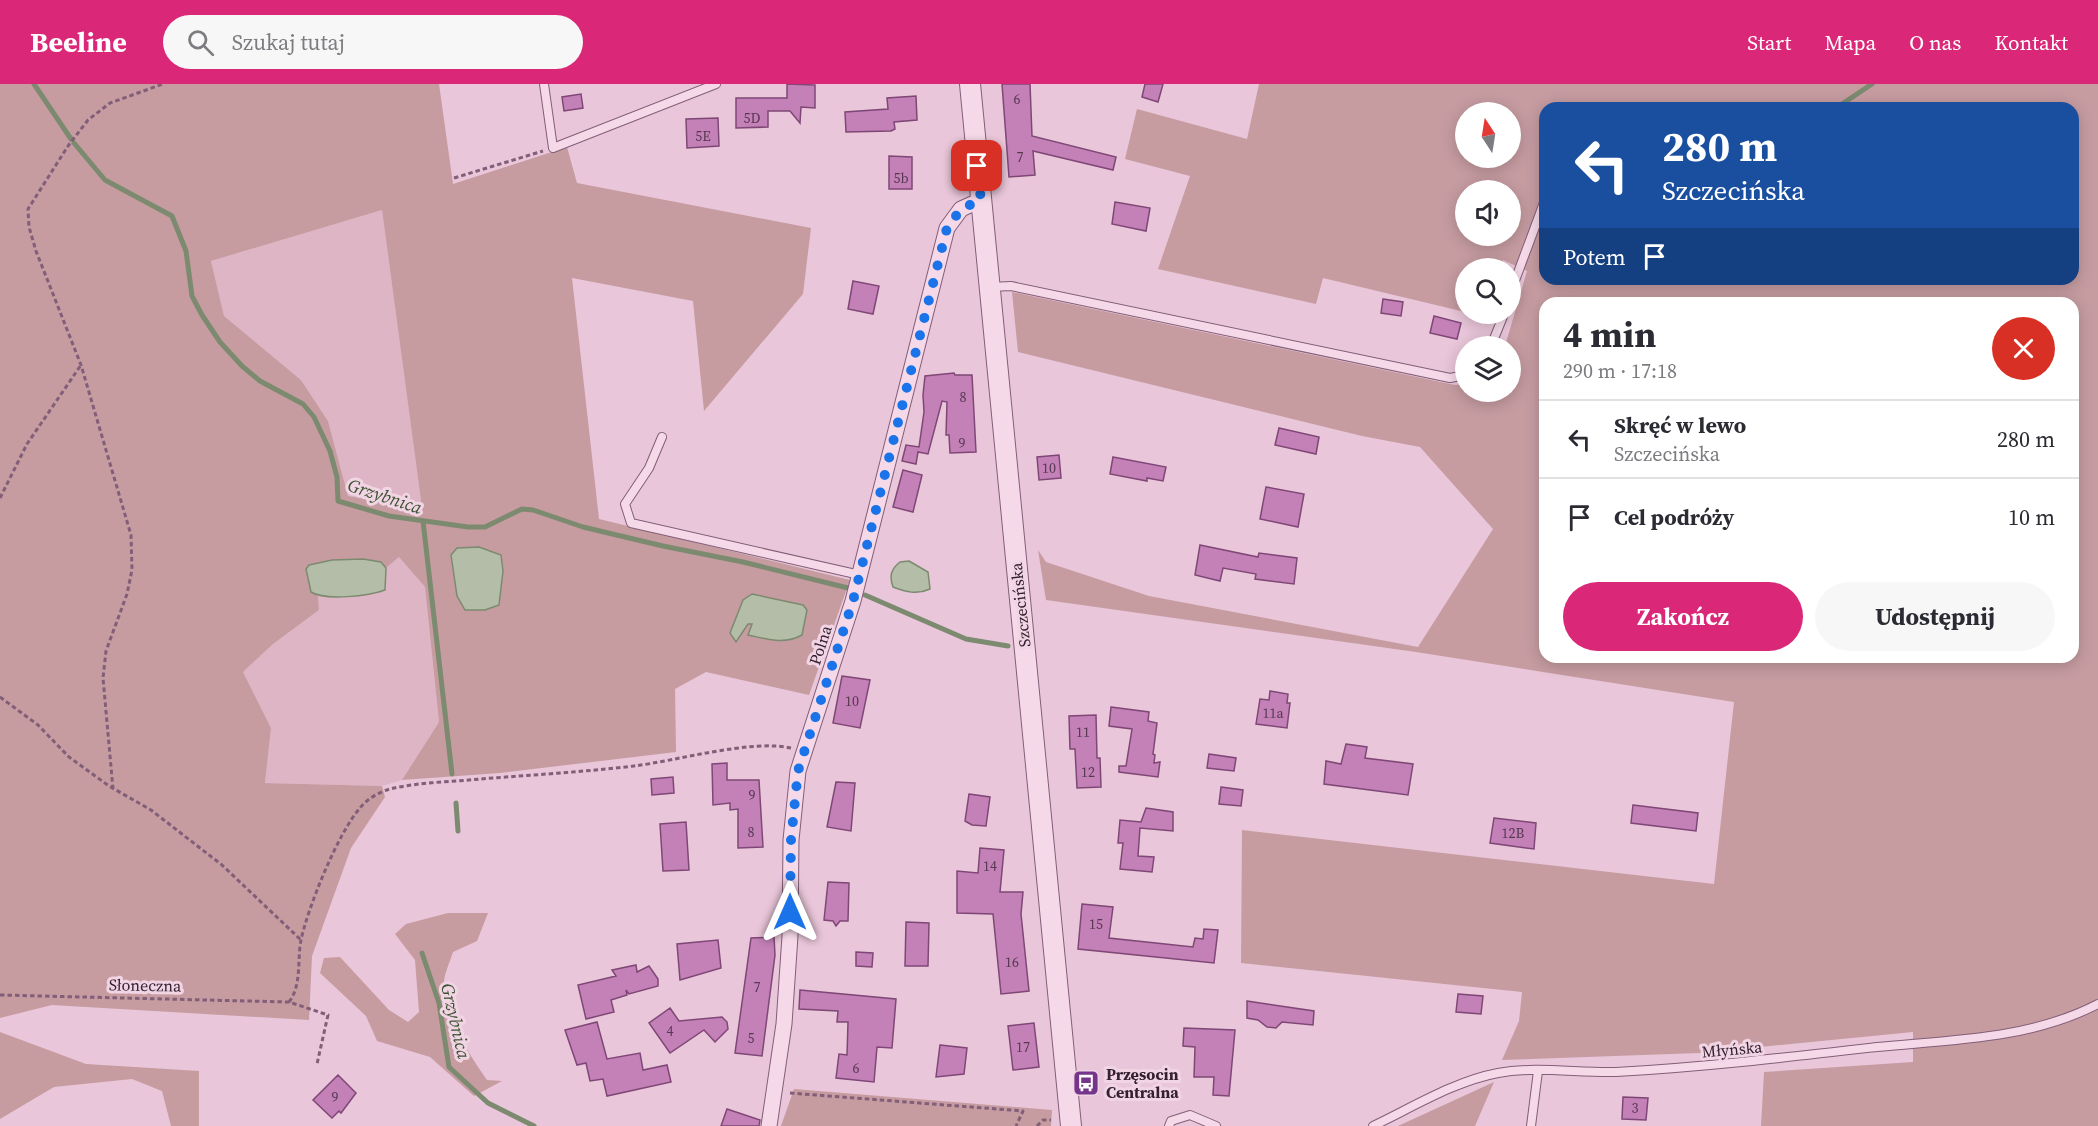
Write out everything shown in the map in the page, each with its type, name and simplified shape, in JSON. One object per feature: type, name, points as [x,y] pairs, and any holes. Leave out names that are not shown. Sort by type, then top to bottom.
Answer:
[{"type":"street","name":"Szczecińska","points":[[970,84],[1071,1126]]},
{"type":"street","name":"Polna","points":[[769,1126],[776,1091],[784,1024],[790,936],[794,795],[804,751],[860,575],[947,228],[961,209],[981,200]]},
{"type":"lane","points":[[544,84],[553,148],[716,84]]},
{"type":"lane","points":[[1521,264],[1539,216]]},
{"type":"lane","points":[[989,287],[1011,286],[1450,378],[1455,377]]},
{"type":"lane","points":[[662,437],[649,468],[624,504],[631,523],[860,575]]},
{"type":"lane","name":"Młyńska","points":[[1373,1126],[1480,1078],[1514,1071],[1614,1072],[1746,1062],[2028,1030],[2068,1018],[2098,1004]]},
{"type":"lane","points":[[1531,1126],[1538,1071]]},
{"type":"lane","points":[[1169,1126],[1171,1121],[1190,1115],[1216,1126]]},
{"type":"path","points":[[113,789],[103,678],[106,651],[127,594],[133,553],[130,535],[81,365],[36,251],[29,227],[28,209],[68,146],[88,120],[110,103],[164,84]]},
{"type":"path","points":[[454,177],[553,148]]},
{"type":"path","points":[[0,498],[27,444],[81,365]]},
{"type":"path","points":[[0,697],[38,725],[69,757],[113,789],[151,810],[222,865],[301,940]]},
{"type":"path","points":[[289,1002],[295,991],[301,940],[312,908],[347,828],[359,809],[371,797],[389,789],[636,765],[780,745],[804,751]]},
{"type":"path","name":"Słoneczna","points":[[0,995],[289,1002],[328,1015],[317,1065]]},
{"type":"path","points":[[776,1091],[834,1098],[1023,1112],[1016,1126]]},
{"type":"path","points":[[1037,1126],[1043,1120],[1052,1120]]},
{"type":"shaded area","points":[[0,84],[439,84],[453,184],[567,147],[577,183],[811,228],[803,294],[704,411],[693,301],[572,278],[599,519],[850,580],[809,695],[706,672],[675,689],[676,752],[500,773],[402,780],[439,722],[425,587],[399,557],[386,568],[381,562],[311,592],[318,596],[319,610],[273,644],[243,672],[271,728],[265,783],[382,786],[385,797],[351,848],[312,956],[309,1020],[52,1005],[0,1018]],"holes":[[[382,210],[422,508],[348,496],[328,421],[301,380],[224,316],[211,261]],[[451,555],[501,555],[501,591],[457,597]]]},
{"type":"shaded area","points":[[1259,84],[2098,84],[2098,1126],[1761,1126],[1764,1072],[1913,1062],[1913,1032],[1699,1053],[1502,1060],[1519,1021],[1522,992],[1241,963],[1242,830],[1714,884],[1734,702],[1416,652],[1046,600],[1038,550],[1046,562],[1149,596],[1418,647],[1493,529],[1420,447],[1362,436],[1018,352],[1012,292],[1455,385],[1455,402],[1521,402],[1521,336],[1508,336],[1511,324],[1521,324],[1521,291],[1527,271],[1521,268],[1521,258],[1455,258],[1455,310],[1323,278],[1316,304],[1158,269],[1190,176],[1125,159],[1137,109],[1247,139]]},
{"type":"shaded area","points":[[382,210],[422,508],[348,496],[328,421],[301,380],[224,316],[211,261]]},
{"type":"shaded area","points":[[479,547],[501,555],[503,571],[499,605],[485,610],[465,610],[457,596],[451,555],[457,548]]},
{"type":"shaded area","points":[[399,557],[425,587],[439,722],[402,780],[382,786],[265,783],[271,728],[243,672],[273,644],[319,610],[318,596],[376,594],[384,590],[386,568]]},
{"type":"shaded area","points":[[363,559],[381,562],[386,568],[385,590],[347,597],[318,595],[311,592],[306,569],[309,565],[332,560]]},
{"type":"shaded area","points":[[909,561],[928,572],[930,589],[912,592],[893,587],[891,576],[893,570],[900,562]]},
{"type":"shaded area","points":[[752,594],[803,605],[807,610],[802,635],[789,640],[762,638],[748,635],[752,624],[748,624],[736,642],[730,633],[743,600]]},
{"type":"shaded area","points":[[448,913],[488,913],[477,941],[453,952],[444,985],[450,1013],[473,1059],[487,1080],[502,1081],[474,1096],[430,1057],[377,1041],[366,1016],[320,973],[324,958],[340,957],[389,1010],[408,1022],[419,1012],[415,960],[395,934],[406,924]]},
{"type":"shaded area","points":[[0,1032],[86,1064],[199,1071],[199,1126],[171,1126],[162,1091],[132,1079],[54,1087],[0,1119]]},
{"type":"shaded area","points":[[1494,1082],[1475,1126],[1398,1126]]},
{"type":"shaded area","points":[[794,1089],[1052,1110],[1051,1126],[781,1126]]},
{"type":"building","points":[[787,84],[815,85],[815,108],[801,107],[800,123],[790,111],[768,111],[768,127],[736,128],[736,98],[787,98]]},
{"type":"building","points":[[1002,84],[1030,84],[1032,136],[1116,157],[1113,170],[1033,151],[1035,175],[1009,177]]},
{"type":"building","points":[[1145,84],[1163,84],[1158,102],[1142,97]]},
{"type":"building","points":[[581,94],[583,108],[564,111],[562,97]]},
{"type":"building","points":[[916,96],[917,120],[894,122],[895,129],[891,131],[846,132],[845,112],[888,109],[887,98]]},
{"type":"building","points":[[718,118],[719,146],[687,148],[686,119]]},
{"type":"building","points":[[889,156],[912,157],[912,189],[889,189]]},
{"type":"building","points":[[1115,202],[1150,208],[1146,231],[1112,224]]},
{"type":"building","points":[[853,281],[879,286],[873,314],[848,309]]},
{"type":"building","points":[[1383,299],[1403,302],[1401,316],[1381,313]]},
{"type":"building","points":[[1434,316],[1461,324],[1455,339],[1430,333]]},
{"type":"building","points":[[954,373],[955,375],[972,375],[976,452],[950,453],[949,435],[946,435],[947,402],[942,401],[928,454],[918,452],[916,464],[902,461],[906,445],[919,447],[924,412],[925,376]]},
{"type":"building","points":[[1279,428],[1319,437],[1316,454],[1275,445]]},
{"type":"building","points":[[1059,455],[1061,478],[1039,480],[1037,457]]},
{"type":"building","points":[[1113,457],[1166,467],[1163,481],[1147,478],[1147,481],[1110,474]]},
{"type":"building","points":[[903,470],[922,475],[913,512],[893,507]]},
{"type":"building","points":[[1266,487],[1304,494],[1298,527],[1260,519]]},
{"type":"building","points":[[1200,545],[1258,557],[1259,553],[1297,558],[1294,584],[1255,579],[1256,574],[1223,568],[1220,581],[1195,575]]},
{"type":"building","points":[[842,676],[870,680],[860,728],[833,723]]},
{"type":"building","points":[[1270,691],[1288,694],[1287,703],[1290,703],[1287,728],[1256,724],[1260,699],[1269,700]]},
{"type":"building","points":[[1111,707],[1149,712],[1148,721],[1157,723],[1153,754],[1155,755],[1154,763],[1160,762],[1158,777],[1119,772],[1119,766],[1126,766],[1132,729],[1109,726]]},
{"type":"building","points":[[1096,715],[1097,758],[1100,758],[1101,787],[1077,788],[1075,749],[1070,749],[1069,716]]},
{"type":"building","points":[[1346,744],[1367,747],[1365,758],[1413,764],[1408,795],[1324,784],[1326,761],[1341,764]]},
{"type":"building","points":[[1209,754],[1236,758],[1234,771],[1207,768]]},
{"type":"building","points":[[727,763],[727,780],[759,780],[763,847],[738,848],[738,809],[730,810],[730,803],[713,805],[712,764]]},
{"type":"building","points":[[673,777],[674,793],[652,795],[651,779]]},
{"type":"building","points":[[836,782],[855,783],[851,831],[827,827]]},
{"type":"building","points":[[1221,787],[1243,790],[1241,806],[1219,804]]},
{"type":"building","points":[[969,794],[990,797],[986,826],[972,825],[965,821]]},
{"type":"building","points":[[1633,805],[1698,813],[1696,831],[1631,823]]},
{"type":"building","points":[[1146,808],[1173,812],[1173,831],[1140,828],[1138,856],[1154,857],[1152,872],[1120,869],[1123,843],[1118,843],[1120,820],[1141,822]]},
{"type":"building","points":[[1494,818],[1536,823],[1534,849],[1490,843]]},
{"type":"building","points":[[686,822],[689,870],[663,871],[660,824]]},
{"type":"building","points":[[980,848],[1004,850],[1000,892],[1023,892],[1021,914],[1029,991],[1001,994],[993,914],[957,913],[957,871],[978,873]]},
{"type":"building","points":[[828,882],[849,883],[848,921],[840,921],[836,926],[833,921],[824,920]]},
{"type":"building","points":[[1082,904],[1113,907],[1109,938],[1193,947],[1195,938],[1203,939],[1204,929],[1218,930],[1214,963],[1078,949]]},
{"type":"building","points":[[906,922],[929,923],[928,966],[905,966]]},
{"type":"building","points":[[774,937],[775,955],[762,1056],[735,1053],[751,938]]},
{"type":"building","points":[[718,940],[721,968],[680,980],[677,944]]},
{"type":"building","points":[[856,952],[873,953],[872,967],[856,966]]},
{"type":"building","points":[[636,965],[637,972],[649,966],[658,979],[658,986],[629,994],[626,990],[627,995],[611,1000],[614,1012],[586,1019],[578,985],[616,976],[612,970]]},
{"type":"building","points":[[800,990],[896,999],[892,1048],[877,1047],[874,1082],[836,1078],[839,1054],[847,1055],[848,1022],[837,1022],[838,1011],[799,1009]]},
{"type":"building","points":[[1458,994],[1483,996],[1481,1014],[1456,1012]]},
{"type":"building","points":[[1247,1001],[1314,1011],[1313,1025],[1282,1022],[1276,1028],[1267,1027],[1258,1020],[1247,1018]]},
{"type":"building","points":[[670,1008],[679,1021],[722,1017],[727,1022],[728,1029],[715,1042],[704,1030],[670,1053],[649,1023]]},
{"type":"building","points":[[597,1022],[607,1059],[640,1053],[643,1070],[667,1065],[671,1082],[607,1096],[603,1079],[590,1081],[586,1063],[577,1065],[565,1030]]},
{"type":"building","points":[[1034,1023],[1039,1067],[1013,1070],[1008,1026]]},
{"type":"building","points":[[1184,1028],[1235,1030],[1229,1096],[1213,1095],[1214,1077],[1194,1077],[1195,1047],[1183,1046]]},
{"type":"building","points":[[940,1045],[967,1048],[964,1074],[936,1077]]},
{"type":"building","points":[[338,1075],[356,1093],[341,1113],[339,1111],[332,1118],[313,1100]]},
{"type":"building","points":[[1623,1097],[1648,1098],[1646,1120],[1622,1119]]},
{"type":"building","points":[[727,1109],[760,1120],[759,1126],[721,1126]]},
{"type":"waterway","name":"Grzybnica","points":[[34,84],[71,139]]},
{"type":"waterway","points":[[1845,102],[1872,84]]},
{"type":"waterway","name":"Grzybnica","points":[[74,143],[105,180],[172,216],[186,251],[192,296],[202,315],[220,342],[242,366],[260,381],[303,404],[314,417],[330,451],[337,477],[338,501],[389,516],[468,527],[485,527],[522,509],[533,510],[583,527],[848,588]]},
{"type":"waterway","name":"Grzybnica","points":[[423,521],[452,774]]},
{"type":"waterway","points":[[865,595],[966,639],[1008,646]]},
{"type":"waterway","name":"Grzybnica","points":[[456,803],[458,831]]},
{"type":"waterway","name":"Grzybnica","points":[[422,953],[439,1003],[449,1067],[488,1103],[534,1126]]},
{"type":"place","name":"Przęsocin Centralna","points":[[1086,1083]]},
{"type":"route","points":[[790,912],[791,840],[798,771],[853,601],[947,228],[964,206],[981,200],[977,166]]}]
